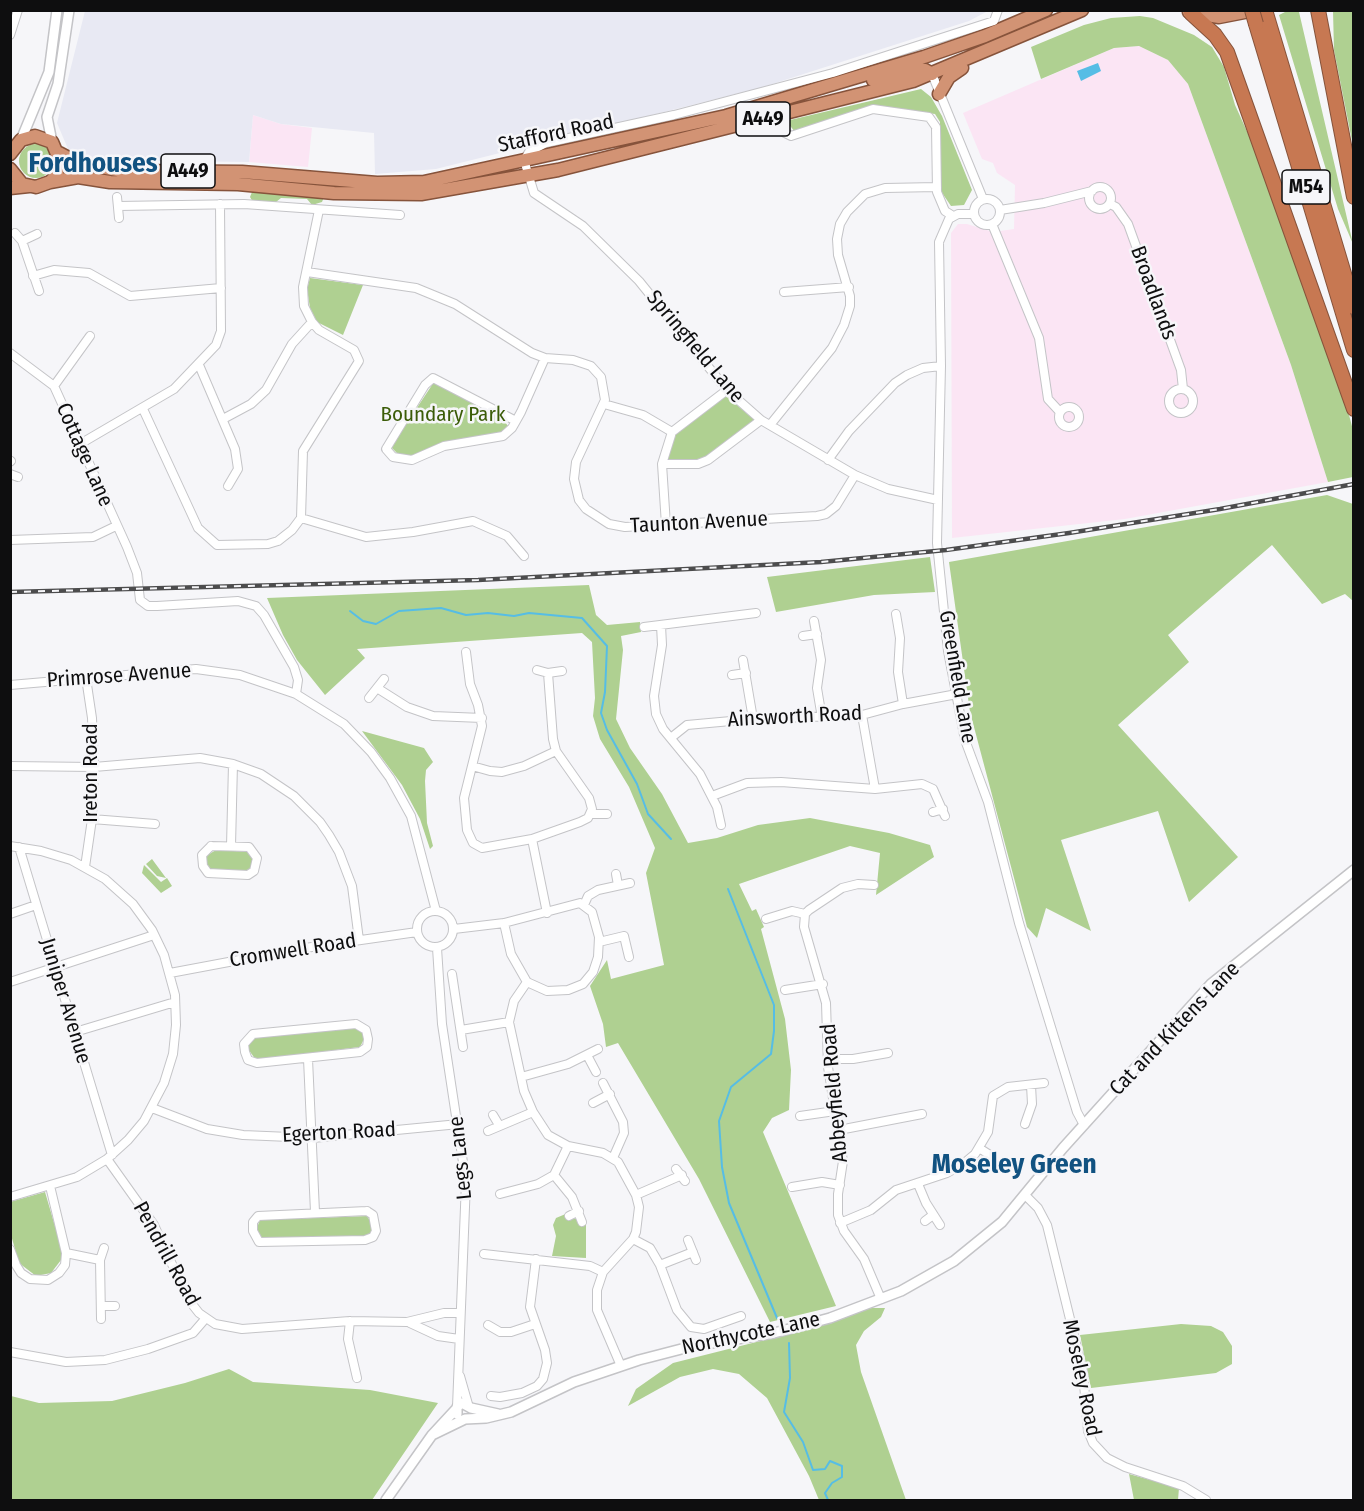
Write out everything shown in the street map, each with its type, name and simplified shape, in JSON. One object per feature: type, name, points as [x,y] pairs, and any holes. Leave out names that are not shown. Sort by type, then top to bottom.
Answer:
[{"type":"highway","name":"Stafford Road","points":[[56,148],[78,163],[123,171],[211,171],[378,183],[424,182],[706,120],[834,84],[922,51],[985,36],[1046,10]]},
{"type":"highway","name":"Stafford Road","points":[[50,182],[78,177],[110,182],[244,184],[376,195],[421,194],[558,170],[932,74],[1082,10]]},
{"type":"highway","name":"M54","points":[[1318,10],[1353,197]]},
{"type":"highway","points":[[1189,12],[1224,16],[1259,15]]},
{"type":"highway","points":[[1189,12],[1215,34],[1227,52],[1353,409]]},
{"type":"highway","name":"M54","points":[[1259,15],[1353,307]]},
{"type":"highway","name":"M54","points":[[1259,15],[1353,350]]},
{"type":"highway","points":[[922,51],[934,60],[1012,39]]},
{"type":"highway","points":[[939,94],[949,76],[1012,39]]},
{"type":"highway","points":[[922,51],[932,74]]},
{"type":"highway","points":[[834,84],[862,82],[915,69],[925,70],[932,74]]},
{"type":"highway","name":"A449","points":[[21,140],[35,136],[56,148]]},
{"type":"highway","points":[[10,154],[21,140]]},
{"type":"highway","points":[[50,182],[59,169],[56,148]]},
{"type":"highway","points":[[524,160],[537,166],[576,160],[594,160]]},
{"type":"highway","points":[[457,176],[471,177],[515,168],[528,174]]},
{"type":"highway","points":[[10,169],[16,179],[29,186]]},
{"type":"highway","points":[[211,171],[220,176],[243,178],[244,184]]},
{"type":"highway","name":"A449","points":[[10,189],[44,186],[50,182]]},
{"type":"street","points":[[10,35],[18,10]]},
{"type":"street","points":[[21,140],[49,72],[57,10]]},
{"type":"street","points":[[56,148],[48,117],[58,84],[69,10]]},
{"type":"street","points":[[524,160],[529,152],[546,143],[730,101],[922,51],[994,21],[998,10]]},
{"type":"street","points":[[932,74],[983,199]]},
{"type":"street","points":[[773,116],[785,133],[791,136],[873,109],[929,117],[936,127],[937,187],[945,211],[953,216],[968,212],[974,214],[981,223],[992,224]]},
{"type":"street","name":"Springfield Lane","points":[[524,160],[534,193],[583,226],[639,281],[727,390],[761,420],[855,475],[888,489],[938,500]]},
{"type":"street","points":[[244,184],[244,204]]},
{"type":"street","points":[[770,425],[838,339],[850,306],[849,287],[838,255],[837,239],[840,224],[854,204],[865,194],[885,188],[937,187]]},
{"type":"street","points":[[1000,210],[1044,203],[1077,194],[1092,191],[1099,187],[1108,190],[1111,197],[1110,204],[1098,209],[1077,194]]},
{"type":"street","points":[[1090,203],[1092,191]]},
{"type":"street","points":[[117,196],[119,218]]},
{"type":"street","points":[[983,199],[994,201],[1000,210],[998,218],[992,224]]},
{"type":"street","points":[[974,214],[975,207],[983,199]]},
{"type":"street","points":[[80,444],[174,389],[199,365],[219,339],[220,204]]},
{"type":"street","points":[[118,206],[244,204],[400,214]]},
{"type":"street","name":"Broadlands","points":[[1110,204],[1116,207],[1128,224],[1181,370],[1183,389]]},
{"type":"street","points":[[143,409],[198,528],[217,545],[278,541],[292,530],[301,518],[303,451],[359,364],[359,358],[354,350],[319,330],[312,322],[303,296],[320,210]]},
{"type":"street","name":"Greenfield Lane","points":[[953,216],[944,224],[939,242],[941,366],[938,552],[948,651],[965,740],[988,802],[1019,923],[1077,1112],[1084,1125]]},
{"type":"street","points":[[992,224],[1039,338],[1048,399],[1060,412]]},
{"type":"street","points":[[15,233],[22,241],[39,291]]},
{"type":"street","points":[[22,241],[37,234]]},
{"type":"street","points":[[33,276],[54,270],[89,273],[129,296],[221,288]]},
{"type":"street","points":[[307,272],[416,288],[456,304],[545,358],[573,360],[591,366],[604,385],[604,405],[643,416],[672,432]]},
{"type":"street","points":[[784,292],[849,287]]},
{"type":"street","points":[[223,419],[250,404],[266,390],[292,344],[312,322]]},
{"type":"street","points":[[54,386],[90,336]]},
{"type":"street","points":[[10,365],[13,355]]},
{"type":"street","name":"Cottage Lane","points":[[13,355],[54,386],[137,573],[140,600],[148,606],[238,601],[256,606],[264,615],[294,667],[298,680],[296,694]]},
{"type":"street","points":[[516,421],[433,378],[425,385],[386,449],[393,457],[421,458],[452,444],[498,439],[507,433],[516,421],[545,358]]},
{"type":"street","points":[[199,365],[235,449],[238,469],[228,486]]},
{"type":"street","points":[[828,460],[849,430],[895,383],[923,368],[941,366]]},
{"type":"street","points":[[666,525],[662,464],[672,432],[727,390]]},
{"type":"street","name":"Taunton Avenue","points":[[604,405],[574,471],[579,500],[592,514],[609,524],[625,527],[799,518],[826,514],[841,500],[855,475]]},
{"type":"street","points":[[662,464],[698,464],[708,460],[761,420]]},
{"type":"street","points":[[301,518],[366,537],[413,532],[473,521],[507,536],[524,556]]},
{"type":"street","points":[[10,540],[93,537],[116,526]]},
{"type":"street","points":[[644,627],[756,613]]},
{"type":"street","points":[[896,614],[894,624],[900,638],[898,672],[903,704]]},
{"type":"street","points":[[814,621],[821,660],[817,688],[822,718]]},
{"type":"street","points":[[661,625],[662,645],[654,696],[656,714],[663,729],[672,736],[700,774],[712,796],[721,825]]},
{"type":"street","points":[[803,636],[816,634]]},
{"type":"street","points":[[466,652],[470,684],[482,718],[481,736],[472,765],[464,808],[467,830],[473,843],[488,848],[532,839],[580,822],[591,814],[607,814]]},
{"type":"street","points":[[743,660],[753,719]]},
{"type":"street","name":"Primrose Avenue","points":[[10,685],[175,669],[214,670],[262,680],[296,694],[344,724],[371,752],[390,778],[411,816],[436,911]]},
{"type":"street","points":[[537,669],[548,673],[562,671]]},
{"type":"street","points":[[548,673],[552,739],[556,751],[589,798],[591,814]]},
{"type":"street","points":[[732,675],[746,673]]},
{"type":"street","name":"Ireton Road","points":[[85,867],[92,819],[94,767],[92,718],[86,678]]},
{"type":"street","points":[[369,698],[384,679]]},
{"type":"street","points":[[377,688],[406,707],[433,716],[482,718]]},
{"type":"street","name":"Ainsworth Road","points":[[672,736],[687,725],[753,719],[862,716],[903,704],[957,694]]},
{"type":"street","points":[[862,716],[875,789]]},
{"type":"street","points":[[472,765],[502,772],[524,766],[556,751]]},
{"type":"street","points":[[10,766],[94,767],[182,757],[233,764],[261,774],[284,788],[320,822],[346,869],[354,897],[359,940]]},
{"type":"street","points":[[231,846],[233,764]]},
{"type":"street","points":[[712,796],[747,783],[780,782],[875,789],[914,784],[928,786],[938,796],[944,812],[933,812]]},
{"type":"street","points":[[92,819],[155,824]]},
{"type":"street","points":[[532,839],[547,913]]},
{"type":"street","points":[[10,1197],[77,1177],[110,1157],[136,1131],[152,1108],[164,1083],[173,1054],[175,1002],[170,973],[154,935],[133,904],[105,879],[85,867],[53,854],[15,846]]},
{"type":"street","name":"Juniper Avenue","points":[[15,846],[36,905],[75,1032],[110,1157]]},
{"type":"street","points":[[211,846],[231,846],[249,847],[254,851],[257,858],[254,871],[248,875],[208,873],[202,861],[204,851],[211,846]]},
{"type":"street","name":"Cat and Kittens Lane","points":[[1084,1125],[1211,984],[1353,870]]},
{"type":"street","points":[[616,874],[618,885]]},
{"type":"street","points":[[504,923],[511,954],[527,982],[547,991],[568,990],[583,984],[596,966],[599,942],[595,922],[586,906],[588,896],[598,890],[630,883]]},
{"type":"street","points":[[765,919],[792,911],[806,914],[842,888],[871,885],[868,896]]},
{"type":"street","points":[[454,929],[504,923],[574,904],[586,906]]},
{"type":"street","points":[[10,914],[36,905]]},
{"type":"street","points":[[436,911],[449,917],[454,929],[447,944],[437,948],[424,944],[417,932],[417,925],[424,915],[436,911]]},
{"type":"street","name":"Abbeyfield Road","points":[[806,914],[807,940],[823,984],[828,1020],[828,1059],[843,1161],[838,1204],[840,1223]]},
{"type":"street","name":"Cromwell Road","points":[[170,973],[417,932]]},
{"type":"street","points":[[10,982],[154,935]]},
{"type":"street","points":[[599,942],[624,936],[629,957]]},
{"type":"street","name":"Legs Lane","points":[[437,948],[442,1024],[465,1162],[467,1202],[457,1408]]},
{"type":"street","points":[[452,974],[463,1047]]},
{"type":"street","points":[[527,982],[514,1001],[509,1022],[521,1077],[533,1112],[548,1135],[568,1146],[603,1153],[613,1158],[624,1168],[636,1195],[639,1218],[633,1239],[603,1272],[597,1290],[597,1310],[621,1366]]},
{"type":"street","points":[[785,990],[823,984]]},
{"type":"street","points":[[795,988],[797,998]]},
{"type":"street","points":[[75,1032],[175,1002]]},
{"type":"street","points":[[461,1030],[509,1022]]},
{"type":"street","points":[[356,1024],[366,1030],[367,1047],[360,1052],[308,1059],[257,1064],[248,1060],[244,1044],[253,1034],[356,1024]]},
{"type":"street","points":[[828,1059],[883,1054],[876,1044]]},
{"type":"street","points":[[521,1077],[568,1064],[598,1049]]},
{"type":"street","points":[[587,1055],[596,1072]]},
{"type":"street","points":[[308,1059],[315,1212]]},
{"type":"street","points":[[603,1083],[623,1122],[624,1133],[613,1158]]},
{"type":"street","points":[[880,1299],[864,1259],[840,1223],[872,1210],[896,1190],[947,1173],[969,1160],[988,1132],[993,1096],[1008,1087],[1044,1083]]},
{"type":"street","points":[[1025,1124],[1032,1104],[1031,1086]]},
{"type":"street","points":[[593,1103],[609,1094]]},
{"type":"street","name":"Egerton Road","points":[[152,1108],[207,1129],[243,1135],[313,1138],[459,1124]]},
{"type":"street","points":[[800,1116],[836,1111]]},
{"type":"street","points":[[488,1131],[533,1112]]},
{"type":"street","points":[[839,1130],[921,1114]]},
{"type":"street","points":[[493,1115],[499,1125]]},
{"type":"street","name":"Northycote Lane","points":[[466,1418],[486,1418],[521,1408],[574,1382],[621,1366],[682,1349],[774,1333],[830,1318],[880,1299],[954,1261],[987,1236],[1084,1125]]},
{"type":"street","points":[[500,1194],[512,1195],[554,1175],[568,1146]]},
{"type":"street","points":[[979,1148],[990,1155]]},
{"type":"street","name":"Pendrill Road","points":[[110,1157],[154,1225],[188,1299],[206,1318]]},
{"type":"street","points":[[554,1175],[579,1211],[582,1222]]},
{"type":"street","points":[[636,1195],[681,1175]]},
{"type":"street","points":[[792,1187],[809,1183],[840,1185]]},
{"type":"street","points":[[809,1183],[810,1192]]},
{"type":"street","points":[[918,1184],[940,1225]]},
{"type":"street","points":[[10,1249],[21,1273],[39,1281],[48,1280],[65,1264],[66,1253],[50,1186]]},
{"type":"street","name":"Moseley Road","points":[[1025,1195],[1038,1208],[1047,1225],[1083,1372],[1088,1431],[1093,1443],[1107,1458],[1125,1467],[1183,1486],[1206,1500]]},
{"type":"street","points":[[367,1211],[373,1215],[376,1231],[373,1237],[365,1240],[259,1242],[254,1238],[253,1222],[258,1216],[315,1212],[367,1211]]},
{"type":"street","points":[[568,1216],[579,1211]]},
{"type":"street","points":[[926,1221],[933,1215]]},
{"type":"street","points":[[633,1239],[650,1248],[660,1265],[677,1310],[691,1327],[704,1329],[727,1317],[741,1316]]},
{"type":"street","points":[[660,1265],[694,1256],[688,1240]]},
{"type":"street","points":[[101,1319],[100,1260],[104,1248]]},
{"type":"street","points":[[66,1253],[100,1260]]},
{"type":"street","points":[[484,1254],[494,1259],[536,1259],[590,1266],[603,1272]]},
{"type":"street","points":[[491,1396],[500,1397],[522,1393],[537,1386],[543,1379],[546,1356],[535,1324],[530,1294],[536,1259]]},
{"type":"street","points":[[101,1306],[115,1306]]},
{"type":"street","points":[[10,1352],[66,1362],[105,1360],[193,1334],[206,1318],[233,1329],[350,1320],[407,1322],[444,1313],[460,1313]]},
{"type":"street","points":[[350,1320],[348,1339],[357,1378]]},
{"type":"street","points":[[407,1322],[438,1336],[459,1339]]},
{"type":"street","points":[[488,1325],[495,1334],[511,1332],[535,1324]]},
{"type":"street","name":"Legs Lane","points":[[458,1369],[470,1406]]},
{"type":"street","points":[[386,1500],[432,1436],[462,1403],[501,1414]]},
{"type":"street","points":[[432,1436],[466,1418],[471,1414],[470,1406]]},
{"type":"street","points":[[457,1408],[458,1416],[466,1418]]},
{"type":"shaded area","points":[[85,11],[988,11],[969,21],[760,88],[436,169],[375,174],[374,133],[281,124],[253,115],[249,162],[88,160],[80,157],[68,149],[57,123]]},
{"type":"shaded area","points":[[1139,46],[1168,60],[1188,84],[1291,365],[1328,482],[1125,519],[952,538],[951,233],[958,224],[967,224],[993,232],[1014,229],[1015,185],[997,173],[993,163],[982,159],[963,113],[1114,48]]},
{"type":"shaded area","points":[[253,115],[281,124],[312,128],[308,167],[249,162]]},
{"type":"green space","points":[[1289,10],[1299,12],[1353,244],[1338,209],[1279,15]]},
{"type":"green space","points":[[1333,11],[1353,11],[1353,146],[1334,50]]},
{"type":"green space","points":[[1140,16],[1153,18],[1194,35],[1212,47],[1224,67],[1235,105],[1260,160],[1349,415],[1353,430],[1353,477],[1328,482],[1291,365],[1188,84],[1168,60],[1139,46],[1114,48],[1041,79],[1031,47],[1084,25],[1111,18]]},
{"type":"green space","points":[[921,89],[931,97],[942,116],[972,190],[964,205],[951,206],[938,187],[940,122],[935,114],[878,106],[796,133],[786,121]]},
{"type":"green space","points":[[36,144],[48,149],[53,161],[48,173],[36,178],[24,173],[19,161],[24,149]]},
{"type":"green space","points":[[259,190],[324,197],[322,202],[312,205],[307,199],[281,198],[276,202],[253,202],[250,197],[252,192]]},
{"type":"green space","points":[[310,278],[363,285],[343,335],[317,322],[310,308],[307,289]]},
{"type":"green space","name":"Boundary Park","points":[[434,382],[502,418],[508,426],[497,436],[447,441],[421,454],[409,457],[398,454],[391,447]]},
{"type":"green space","points":[[725,395],[757,422],[699,461],[666,462],[674,433]]},
{"type":"green space","points":[[1327,495],[1353,504],[1353,601],[1345,594],[1322,604],[1272,545],[1168,635],[1189,662],[1118,725],[1238,857],[1189,902],[1158,811],[1061,840],[1091,931],[1046,908],[1037,938],[1027,927],[970,712],[949,562]]},
{"type":"green space","points":[[930,557],[935,592],[874,595],[776,612],[767,577]]},
{"type":"green space","points":[[589,585],[596,615],[607,625],[640,622],[641,632],[621,636],[623,650],[616,719],[630,748],[662,794],[688,843],[717,838],[758,825],[810,818],[889,833],[930,845],[934,857],[876,895],[880,853],[850,846],[739,884],[752,911],[756,909],[764,927],[761,929],[785,1019],[791,1070],[789,1110],[772,1118],[763,1132],[836,1306],[770,1322],[699,1179],[618,1043],[606,1047],[603,1024],[590,986],[607,960],[611,979],[664,965],[646,873],[655,848],[629,787],[600,739],[593,716],[595,698],[592,642],[582,633],[357,649],[365,658],[325,695],[297,660],[267,598]]},
{"type":"green space","points":[[362,731],[424,748],[433,762],[426,770],[425,781],[427,823],[433,846],[430,849],[420,819],[402,785]]},
{"type":"green space","points":[[216,850],[250,852],[255,857],[252,870],[241,873],[210,871],[207,867],[206,856]]},
{"type":"green space","points":[[152,859],[166,878],[157,876],[146,864]]},
{"type":"green space","points":[[144,865],[161,882],[167,878],[172,886],[161,893],[142,873]]},
{"type":"green space","points":[[357,1027],[365,1037],[360,1047],[256,1060],[248,1049],[250,1040],[256,1037]]},
{"type":"green space","points":[[45,1192],[62,1250],[61,1260],[51,1273],[36,1276],[19,1263],[11,1235],[10,1202]]},
{"type":"green space","points":[[568,1213],[570,1218],[577,1219],[580,1226],[586,1224],[586,1258],[552,1256],[556,1236],[553,1225],[556,1218]]},
{"type":"green space","points":[[367,1216],[372,1224],[372,1232],[368,1236],[262,1239],[256,1230],[260,1220]]},
{"type":"green space","points":[[863,1308],[885,1308],[881,1317],[864,1331],[856,1345],[861,1372],[906,1500],[819,1500],[809,1476],[767,1398],[739,1374],[713,1369],[680,1377],[628,1406],[636,1389],[673,1363],[804,1330],[840,1319]]},
{"type":"green space","points":[[1181,1324],[1211,1326],[1223,1332],[1232,1346],[1232,1364],[1216,1373],[1091,1388],[1080,1335]]},
{"type":"green space","points":[[229,1369],[253,1382],[370,1390],[438,1403],[372,1500],[11,1500],[11,1396],[39,1403],[112,1401],[185,1383]]},
{"type":"green space","points":[[1129,1474],[1179,1488],[1178,1500],[1134,1500]]},
{"type":"water","points":[[1098,63],[1101,71],[1081,81],[1077,71]]},
{"type":"waterway","points":[[350,611],[363,621],[376,624],[399,611],[441,608],[466,615],[488,613],[514,616],[529,613],[582,618],[607,646],[605,692],[601,713],[607,730],[637,784],[648,814],[671,839]]},
{"type":"waterway","points":[[728,889],[774,1005],[774,1031],[771,1054],[731,1087],[719,1121],[722,1167],[729,1203],[777,1318]]},
{"type":"waterway","points":[[789,1343],[790,1378],[784,1412],[803,1442],[813,1470],[825,1469],[830,1461],[842,1466],[842,1477],[832,1483],[825,1493],[828,1500]]},
{"type":"railway","points":[[10,592],[478,580],[821,562],[946,550],[1069,533],[1220,509],[1354,484]]},
{"type":"district","name":"Fordhouses","points":[[93,164]]},
{"type":"district","name":"Moseley Green","points":[[1014,1165]]}]
